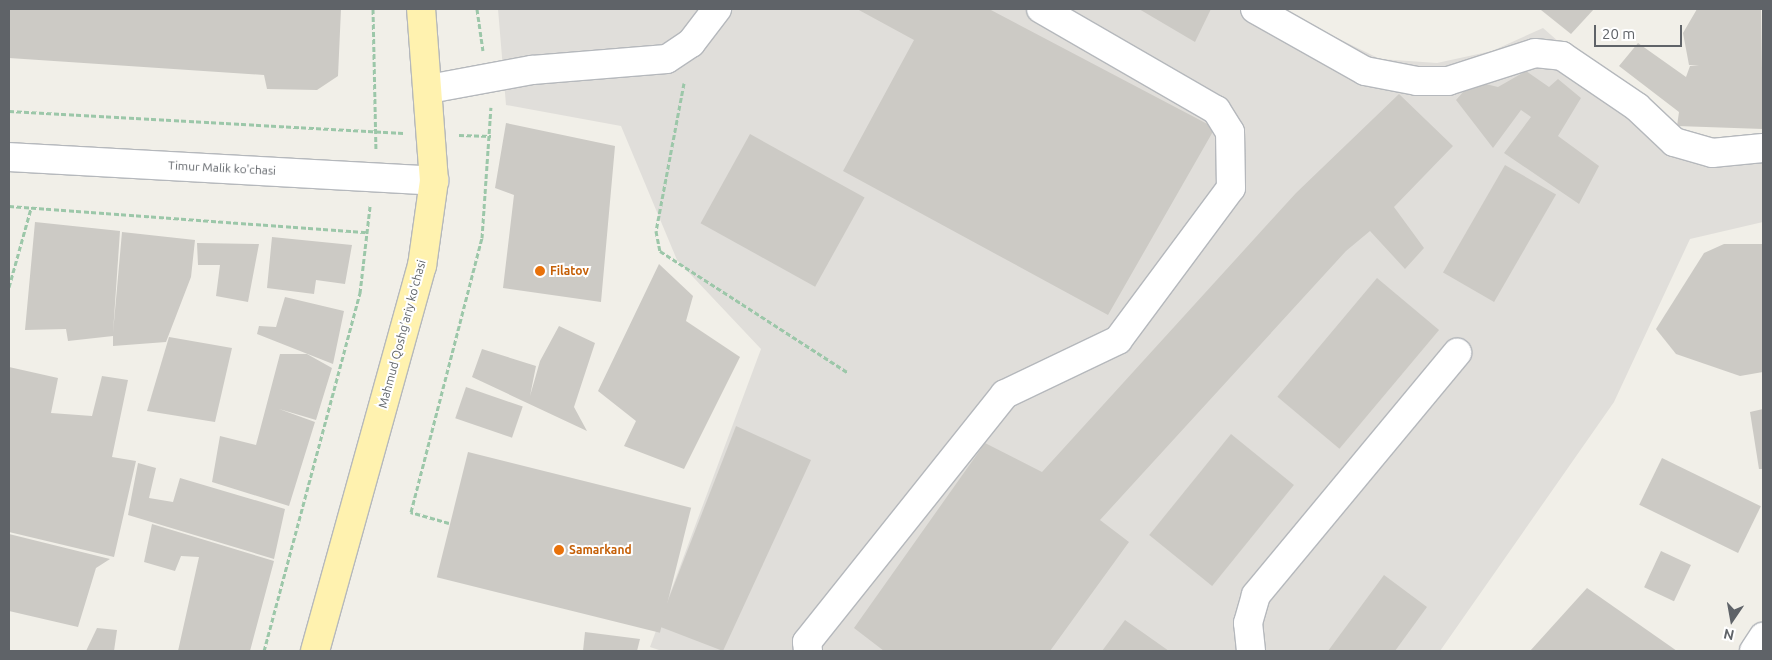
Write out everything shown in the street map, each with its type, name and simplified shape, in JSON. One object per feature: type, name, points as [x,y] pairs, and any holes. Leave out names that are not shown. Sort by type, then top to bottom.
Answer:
[{"type":"main road","name":"Mahmud Qoshg'ariy ko'chasi","points":[[315,651],[422,266],[434,181],[429,89],[421,9]]},
{"type":"street","points":[[429,89],[487,80],[532,70],[667,59],[691,43],[717,9]]},
{"type":"street","points":[[808,651],[807,642],[1005,394],[1118,340],[1231,188],[1230,132],[1216,110],[1041,9]]},
{"type":"street","points":[[1255,9],[1365,72],[1417,82],[1448,81],[1535,53],[1562,56],[1637,107],[1674,142],[1712,152],[1763,148]]},
{"type":"street","name":"Timur Malik ko'chasi","points":[[9,157],[373,176],[434,181]]},
{"type":"street","points":[[1251,651],[1248,623],[1256,595],[1457,353]]},
{"type":"street","points":[[1754,651],[1763,637]]},
{"type":"path","points":[[264,651],[360,292],[378,131],[373,9]]},
{"type":"path","points":[[449,523],[411,512],[482,238],[492,122],[477,9]]},
{"type":"path","points":[[691,43],[656,230],[660,251],[848,372]]},
{"type":"path","points":[[9,111],[378,131]]},
{"type":"path","points":[[9,206],[367,232]]},
{"type":"path","points":[[9,286],[31,208]]},
{"type":"shaded area","points":[[498,9],[1278,9],[1380,59],[1437,63],[1492,51],[1543,28],[1653,124],[1728,167],[1763,161],[1763,222],[1690,239],[1614,402],[1440,651],[662,651],[650,647],[761,349],[677,260],[621,126],[506,105]]},
{"type":"building","points":[[9,9],[341,9],[338,76],[317,90],[267,89],[264,75],[9,58]]},
{"type":"building","points":[[857,9],[989,9],[1215,128],[1108,315],[843,171],[914,40]]},
{"type":"building","points":[[1139,9],[1211,9],[1195,42]]},
{"type":"building","points":[[1542,9],[1594,9],[1571,34],[1541,10]]},
{"type":"building","points":[[1697,9],[1761,9],[1763,129],[1677,126],[1679,112],[1619,66],[1638,43],[1686,77],[1690,66],[1699,65],[1689,65],[1683,33]]},
{"type":"building","points":[[1526,71],[1549,87],[1558,79],[1581,98],[1558,136],[1599,166],[1579,204],[1504,153],[1531,117],[1521,110],[1493,148],[1456,100],[1473,81],[1498,87]]},
{"type":"building","points":[[1399,94],[1453,146],[1394,207],[1424,248],[1405,269],[1370,231],[1346,251],[1100,520],[1129,542],[1050,651],[884,651],[854,628],[985,443],[1042,472],[1296,193]]},
{"type":"building","points":[[506,123],[615,146],[601,302],[503,288],[514,195],[495,188]]},
{"type":"building","points":[[750,134],[865,198],[815,287],[701,223]]},
{"type":"building","points":[[1505,165],[1556,194],[1494,302],[1443,272]]},
{"type":"building","points":[[35,222],[120,231],[113,333],[122,232],[195,240],[191,277],[166,342],[113,346],[113,336],[68,341],[66,329],[25,330]]},
{"type":"building","points":[[272,237],[352,245],[345,284],[316,280],[314,294],[267,288]]},
{"type":"building","points":[[197,243],[259,244],[248,302],[216,296],[220,265],[198,265]]},
{"type":"building","points":[[1724,244],[1763,244],[1763,372],[1740,376],[1676,354],[1656,329],[1704,253]]},
{"type":"building","points":[[659,264],[693,296],[686,321],[740,357],[684,469],[624,446],[636,421],[598,391]]},
{"type":"building","points":[[1377,278],[1439,330],[1339,449],[1277,397]]},
{"type":"building","points":[[285,297],[344,311],[333,364],[257,334],[259,326],[276,327]]},
{"type":"building","points":[[559,326],[595,343],[574,407],[587,431],[472,377],[482,349],[536,366],[530,396],[540,361]]},
{"type":"building","points":[[169,337],[232,348],[215,422],[147,411]]},
{"type":"building","points":[[280,354],[307,354],[332,368],[316,420],[279,409],[315,422],[289,506],[212,482],[220,436],[256,445]]},
{"type":"building","points":[[9,367],[58,378],[51,413],[92,416],[102,376],[128,380],[112,457],[136,461],[114,557],[9,532]]},
{"type":"building","points":[[466,387],[523,407],[512,438],[455,418]]},
{"type":"building","points":[[1763,409],[1763,469],[1759,469],[1750,412]]},
{"type":"building","points":[[736,426],[811,460],[723,651],[658,626]]},
{"type":"building","points":[[1231,434],[1294,485],[1212,586],[1149,535]]},
{"type":"building","name":"Samarkand","points":[[468,452],[691,508],[660,633],[437,577]]},
{"type":"building","points":[[1662,458],[1761,506],[1738,553],[1639,505]]},
{"type":"building","points":[[138,463],[156,468],[149,498],[173,502],[180,478],[285,509],[274,559],[128,515]]},
{"type":"building","points":[[152,524],[274,561],[250,651],[178,651],[199,557],[181,556],[175,571],[144,562]]},
{"type":"building","points":[[9,534],[110,559],[96,568],[78,627],[9,611]]},
{"type":"building","points":[[1661,551],[1691,565],[1674,601],[1644,587]]},
{"type":"building","points":[[1384,575],[1427,607],[1395,651],[1328,651]]},
{"type":"building","points":[[1587,588],[1677,651],[1530,651]]},
{"type":"building","points":[[1125,620],[1169,651],[1102,651]]},
{"type":"building","points":[[97,628],[117,630],[114,651],[86,651]]},
{"type":"building","points":[[585,632],[640,639],[637,651],[583,651]]},
{"type":"place","name":"Filatov","points":[[540,271]]},
{"type":"place","name":"Samarkand","points":[[559,550]]}]
